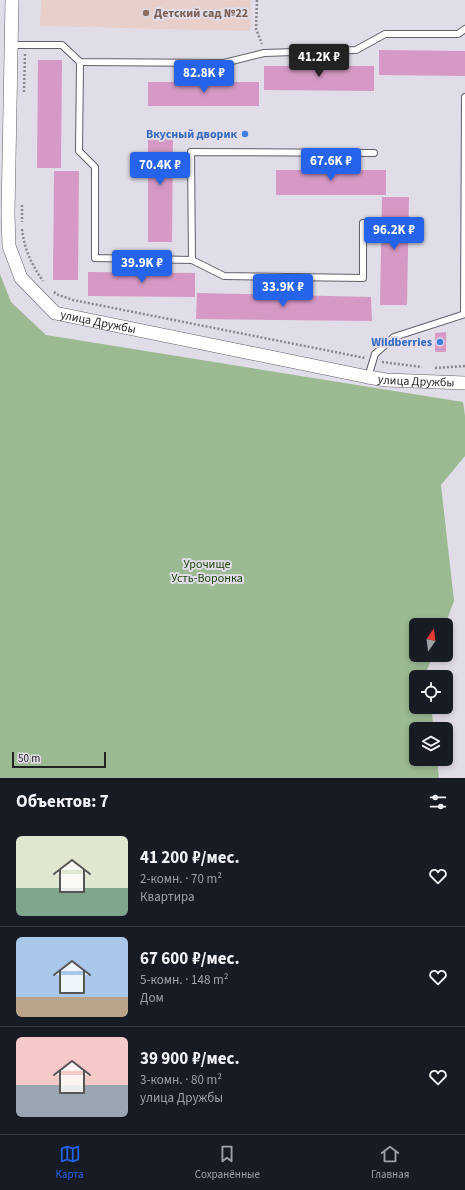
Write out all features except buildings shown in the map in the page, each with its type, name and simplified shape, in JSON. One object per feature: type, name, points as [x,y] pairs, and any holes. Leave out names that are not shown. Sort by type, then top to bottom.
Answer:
[{"type":"street","name":"улица Дружбы","points":[[12,0],[8,213],[9,246],[20,278],[55,313],[386,380],[465,384]]},
{"type":"lane","points":[[12,45],[62,44],[80,62],[224,63],[264,52],[356,50],[385,34],[458,34],[465,29]]},
{"type":"lane","points":[[80,62],[79,151],[95,167],[95,258],[192,260],[224,276],[363,278],[363,223]]},
{"type":"lane","points":[[368,376],[375,354],[394,337],[465,314],[465,97]]},
{"type":"lane","points":[[192,260],[191,152],[374,153]]},
{"type":"path","points":[[257,0],[256,29],[264,52]]},
{"type":"path","points":[[24,92],[26,45]]},
{"type":"path","points":[[22,203],[23,242],[33,266],[44,283]]},
{"type":"path","points":[[52,290],[56,294],[73,300],[373,360],[426,368]]},
{"type":"path","points":[[432,368],[465,366]]},
{"type":"shaded area","name":"Детский сад №22","points":[[41,0],[251,0],[250,31],[40,26]]},
{"type":"green space","name":"Урочище Усть-Воронка","points":[[0,274],[11,302],[46,335],[463,402],[465,416],[465,456],[441,485],[454,601],[448,618],[409,618],[409,662],[430,662],[427,670],[409,670],[409,714],[432,714],[433,722],[409,722],[409,766],[438,766],[439,778],[0,778]]},
{"type":"place","name":"Детский сад №22","points":[[146,13]]},
{"type":"place","name":"Вкусный дворик","points":[[245,134]]},
{"type":"place","name":"Wildberries","points":[[440,342]]}]
